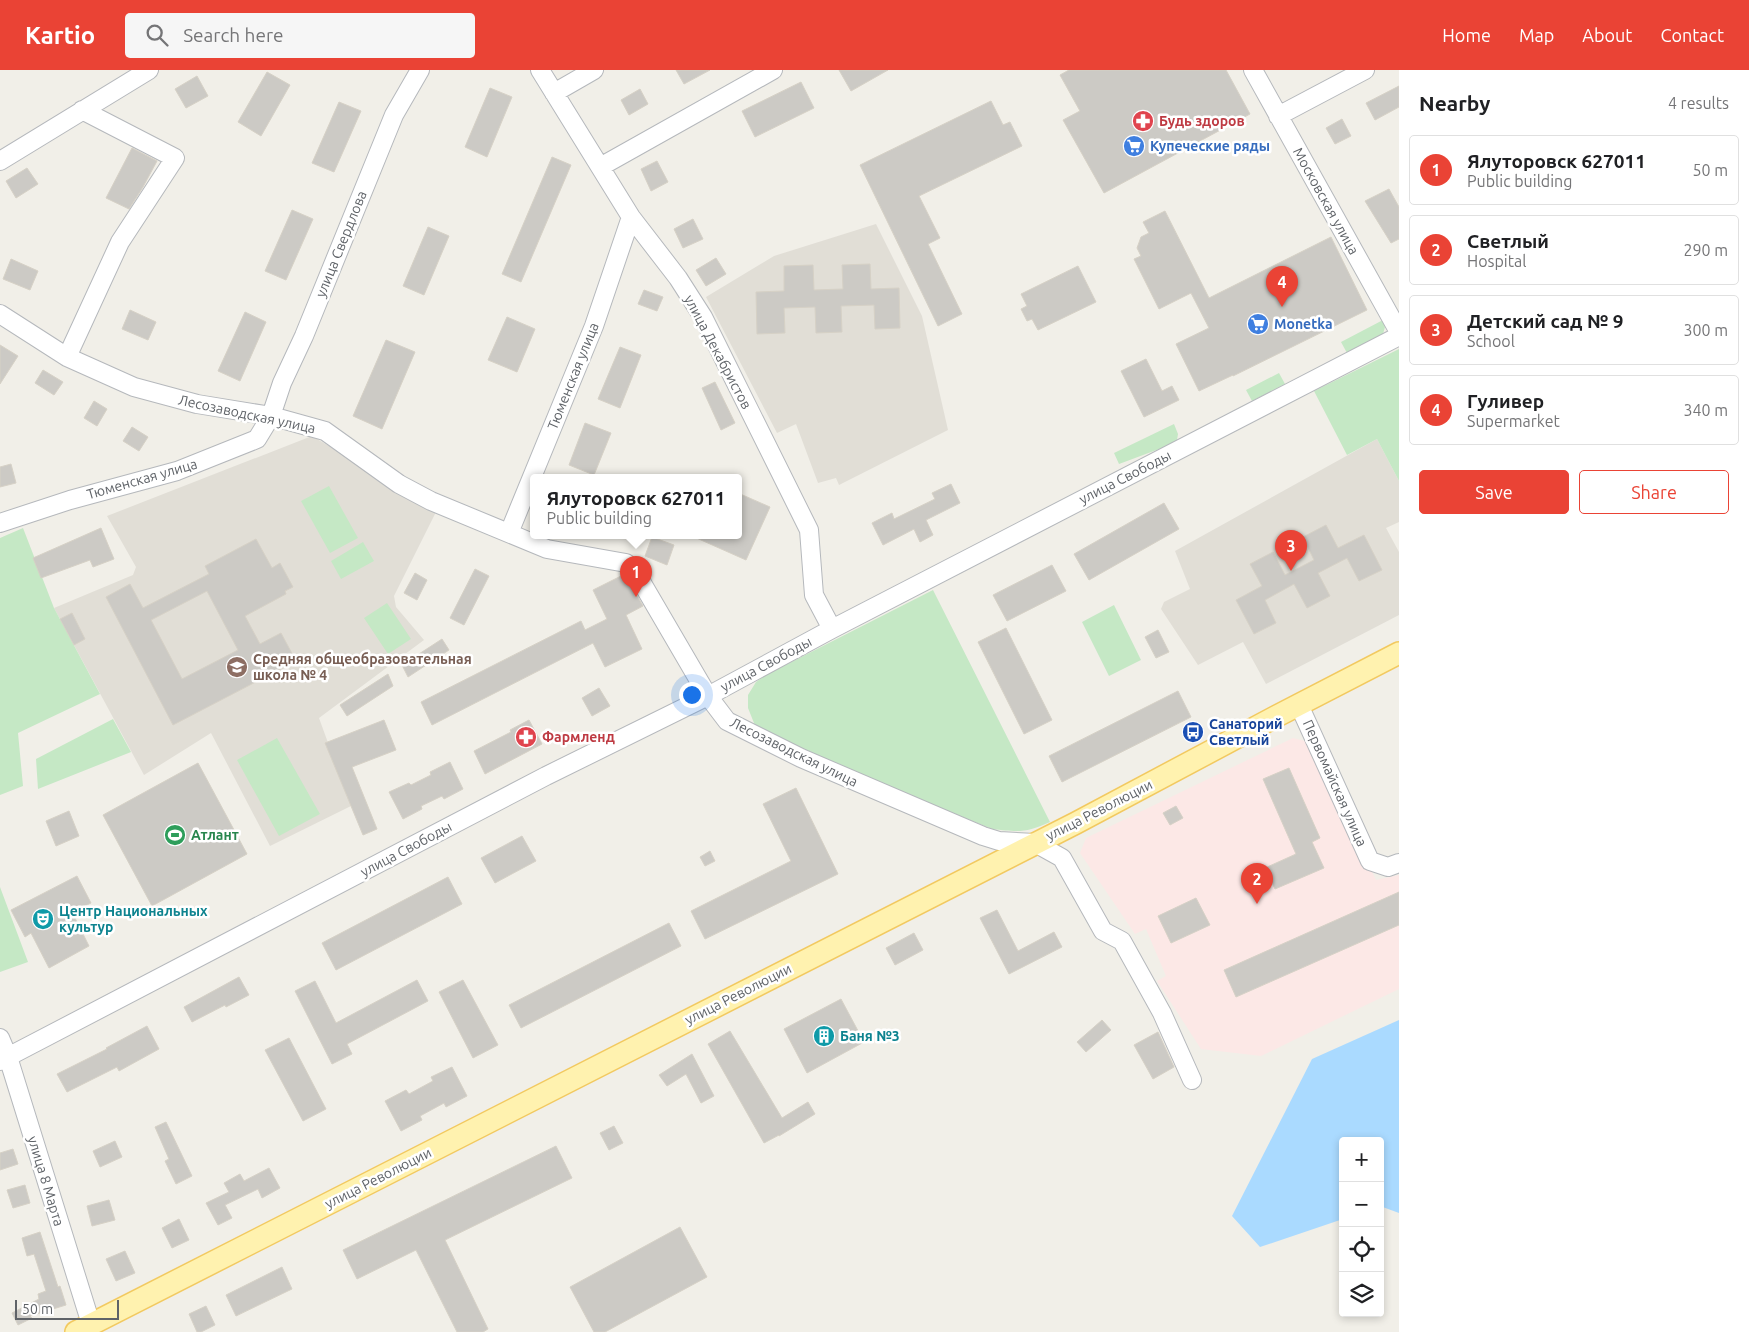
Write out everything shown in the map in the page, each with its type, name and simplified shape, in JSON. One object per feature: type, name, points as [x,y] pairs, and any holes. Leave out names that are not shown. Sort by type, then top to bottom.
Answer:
[{"type":"main road","name":"улица Революции","points":[[84,1328],[1076,823],[1399,653]]},
{"type":"street","points":[[0,161],[149,70]]},
{"type":"street","name":"улица Декабристов","points":[[540,70],[631,217],[678,278],[703,317],[809,530],[814,595],[832,629]]},
{"type":"street","points":[[554,93],[594,70]]},
{"type":"street","points":[[600,167],[773,70]]},
{"type":"street","name":"Московская улица","points":[[1253,70],[1399,332]]},
{"type":"street","points":[[1278,116],[1365,70]]},
{"type":"street","name":"улица Свердлова","points":[[271,416],[282,383],[304,336],[394,115],[421,71]]},
{"type":"street","points":[[67,357],[120,242],[175,158],[82,110]]},
{"type":"street","name":"Тюменская улица","points":[[534,474],[594,326],[631,217]]},
{"type":"street","name":"Лесозаводская улица","points":[[0,314],[67,357],[134,387],[197,404],[271,416],[325,431],[399,484],[431,501],[547,549],[626,563],[636,571],[708,696],[727,721],[801,758],[983,836],[999,841],[1035,843],[1062,858],[1104,932],[1122,941],[1162,1013],[1192,1080]]},
{"type":"street","name":"улица Свободы","points":[[4,1059],[546,776],[708,696],[832,629],[1399,336]]},
{"type":"street","name":"Тюменская улица","points":[[0,523],[70,500],[177,472],[257,439],[271,416]]},
{"type":"street","name":"Тюменская улица","points":[[509,534],[530,483]]},
{"type":"street","name":"Первомайская улица","points":[[1299,705],[1370,861],[1388,867],[1399,863]]},
{"type":"street","name":"улица 8 Марта","points":[[0,1038],[4,1059],[84,1328]]},
{"type":"shaded area","points":[[876,224],[922,316],[948,430],[839,485],[836,478],[818,483],[796,424],[777,433],[706,297],[774,256]]},
{"type":"shaded area","name":"Средняя общеобразовательная школа № 4","points":[[312,436],[437,510],[394,596],[396,607],[424,640],[319,718],[351,806],[270,846],[211,733],[144,775],[54,608],[133,575],[136,567],[107,516]]},
{"type":"shaded area","points":[[1377,439],[1399,481],[1399,522],[1386,528],[1399,552],[1399,615],[1266,684],[1243,642],[1198,665],[1161,609],[1164,602],[1190,589],[1175,551]]},
{"type":"shaded area","points":[[1293,738],[1309,742],[1376,880],[1399,875],[1399,989],[1261,1056],[1201,1049],[1157,981],[1166,976],[1146,929],[1135,934],[1080,853],[1086,838]]},
{"type":"green space","points":[[1383,320],[1385,327],[1383,334],[1347,353],[1341,342]]},
{"type":"green space","points":[[1399,349],[1399,481],[1377,439],[1347,455],[1314,391]]},
{"type":"green space","points":[[1279,373],[1285,384],[1252,401],[1246,390]]},
{"type":"green space","points":[[1174,424],[1178,434],[1177,440],[1170,445],[1119,464],[1114,453]]},
{"type":"green space","points":[[329,486],[358,538],[330,553],[301,501]]},
{"type":"green space","points":[[23,528],[54,608],[100,694],[18,733],[23,786],[0,795],[0,538]]},
{"type":"green space","points":[[363,542],[374,561],[341,579],[331,561]]},
{"type":"green space","points":[[933,590],[1050,822],[1022,831],[992,829],[794,748],[756,728],[748,708],[748,695],[756,682],[764,676]]},
{"type":"green space","points":[[387,603],[411,639],[388,654],[364,618]]},
{"type":"green space","points":[[1114,605],[1141,660],[1109,676],[1082,622]]},
{"type":"green space","points":[[113,719],[131,752],[38,789],[36,759]]},
{"type":"green space","points":[[277,738],[320,814],[279,836],[237,760]]},
{"type":"green space","points":[[0,887],[28,962],[0,972]]},
{"type":"water","points":[[1399,1020],[1399,1213],[1384,1207],[1384,1137],[1339,1137],[1339,1220],[1260,1247],[1232,1216],[1312,1059]]},
{"type":"building","points":[[676,70],[710,70],[684,84]]},
{"type":"building","points":[[839,70],[888,70],[851,91]]},
{"type":"building","name":"Купеческие ряды","points":[[1069,70],[1226,70],[1250,114],[1104,193],[1063,120],[1080,111],[1060,75]]},
{"type":"building","points":[[267,72],[290,85],[261,136],[238,122]]},
{"type":"building","points":[[197,76],[208,96],[186,108],[175,89]]},
{"type":"building","points":[[801,82],[814,108],[755,137],[742,111]]},
{"type":"building","points":[[1399,86],[1399,107],[1375,120],[1366,103]]},
{"type":"building","points":[[490,88],[512,97],[487,157],[465,147]]},
{"type":"building","points":[[640,89],[648,104],[629,115],[621,100]]},
{"type":"building","points":[[991,101],[1003,125],[1010,122],[1022,146],[919,196],[940,238],[928,244],[962,314],[938,326],[860,165]]},
{"type":"building","points":[[339,102],[361,111],[334,172],[312,163]]},
{"type":"building","points":[[1342,119],[1351,136],[1335,144],[1326,128]]},
{"type":"building","points":[[132,148],[157,161],[129,209],[106,198]]},
{"type":"building","points":[[552,157],[571,165],[521,282],[502,274]]},
{"type":"building","points":[[657,161],[668,182],[651,191],[641,169]]},
{"type":"building","points":[[27,168],[38,184],[16,198],[6,181]]},
{"type":"building","points":[[1389,189],[1399,207],[1399,239],[1391,243],[1365,201]]},
{"type":"building","points":[[292,210],[313,219],[286,280],[265,271]]},
{"type":"building","points":[[1165,211],[1209,298],[1331,237],[1367,310],[1199,391],[1176,344],[1209,328],[1191,293],[1159,309],[1134,259],[1141,256],[1137,248],[1141,237],[1149,233],[1143,222]]},
{"type":"building","points":[[693,219],[703,239],[683,248],[674,229]]},
{"type":"building","points":[[428,227],[449,236],[424,295],[403,286]]},
{"type":"building","points":[[716,258],[726,274],[706,286],[696,270]]},
{"type":"building","points":[[11,259],[38,271],[30,290],[3,279]]},
{"type":"building","points":[[870,264],[871,289],[899,288],[900,328],[875,329],[874,305],[841,306],[842,332],[816,333],[815,307],[784,308],[785,333],[757,334],[756,292],[784,291],[784,266],[813,265],[814,290],[843,289],[842,265]]},
{"type":"building","points":[[1078,266],[1096,302],[1038,330],[1032,319],[1027,321],[1021,309],[1027,306],[1021,294]]},
{"type":"building","points":[[644,290],[663,297],[657,311],[638,304]]},
{"type":"building","points":[[130,310],[156,322],[148,340],[122,329]]},
{"type":"building","points":[[245,312],[266,322],[240,381],[218,371]]},
{"type":"building","points":[[507,317],[535,329],[517,372],[488,360]]},
{"type":"building","points":[[386,340],[415,352],[382,429],[353,416]]},
{"type":"building","points":[[0,345],[18,356],[0,384]]},
{"type":"building","points":[[620,347],[641,355],[620,408],[598,399]]},
{"type":"building","points":[[1146,359],[1162,391],[1172,386],[1179,400],[1144,417],[1121,371]]},
{"type":"building","points":[[43,370],[63,382],[54,395],[35,383]]},
{"type":"building","points":[[715,382],[735,423],[721,430],[702,388]]},
{"type":"building","points":[[94,401],[107,409],[97,426],[84,418]]},
{"type":"building","points":[[585,423],[611,433],[594,474],[569,465]]},
{"type":"building","points":[[132,427],[148,437],[139,451],[123,441]]},
{"type":"building","points":[[11,464],[16,483],[0,487],[0,467]]},
{"type":"building","points":[[951,484],[960,503],[926,520],[933,535],[920,542],[914,529],[883,545],[872,523],[892,513],[894,519],[935,499],[932,493]]},
{"type":"building","points":[[742,495],[770,507],[746,560],[699,539],[742,539]]},
{"type":"building","points":[[1164,503],[1179,529],[1089,580],[1074,554]]},
{"type":"building","points":[[1326,525],[1338,548],[1364,535],[1382,570],[1359,581],[1347,558],[1318,573],[1330,596],[1307,608],[1294,584],[1265,600],[1276,623],[1254,634],[1236,600],[1262,586],[1250,564],[1273,552],[1285,575],[1314,560],[1303,537]]},
{"type":"building","points":[[101,528],[114,559],[93,567],[90,560],[41,578],[33,558]]},
{"type":"building","points":[[256,539],[272,568],[280,563],[293,587],[285,591],[286,594],[245,616],[260,644],[281,633],[296,661],[173,725],[106,597],[130,584],[143,608],[209,574],[205,566]],"holes":[[[207,591],[238,650],[182,679],[151,620]]]},
{"type":"building","points":[[651,539],[658,539],[674,545],[667,565],[645,556]]},
{"type":"building","points":[[1052,565],[1066,591],[1007,621],[993,595]]},
{"type":"building","points":[[475,569],[489,576],[464,625],[450,618]]},
{"type":"building","points":[[415,573],[427,580],[417,600],[404,593]]},
{"type":"building","points":[[623,575],[627,578],[643,606],[626,615],[642,649],[605,667],[593,643],[432,725],[421,702],[581,621],[585,630],[607,619],[593,590]]},
{"type":"building","points":[[72,613],[85,639],[74,645],[60,619]]},
{"type":"building","points":[[1006,628],[1052,720],[1024,734],[978,642]]},
{"type":"building","points":[[1158,630],[1169,652],[1156,658],[1145,637]]},
{"type":"building","points":[[442,639],[449,650],[408,677],[402,665]]},
{"type":"building","points":[[388,674],[393,686],[347,716],[340,705]]},
{"type":"building","points":[[599,688],[610,706],[592,716],[582,698]]},
{"type":"building","points":[[1178,691],[1191,717],[1062,782],[1049,756]]},
{"type":"building","points":[[384,720],[396,750],[352,767],[377,829],[363,835],[325,743]]},
{"type":"building","points":[[529,720],[542,744],[485,774],[474,751],[511,732],[510,730]]},
{"type":"building","points":[[450,762],[463,789],[444,799],[442,796],[421,806],[422,809],[403,819],[389,792],[409,783],[411,785],[431,775],[430,772]]},
{"type":"building","name":"Атлант","points":[[198,763],[247,854],[152,906],[103,815]]},
{"type":"building","points":[[1289,768],[1320,838],[1312,842],[1324,868],[1275,889],[1265,868],[1296,854],[1263,779]]},
{"type":"building","points":[[796,788],[838,874],[705,939],[691,911],[791,861],[763,804]]},
{"type":"building","points":[[1176,806],[1183,818],[1170,825],[1163,813]]},
{"type":"building","points":[[69,811],[79,836],[56,846],[46,821]]},
{"type":"building","points":[[522,836],[536,861],[495,883],[481,858]]},
{"type":"building","points":[[710,851],[715,861],[705,866],[700,857]]},
{"type":"building","name":"Центр Национальных культур","points":[[77,876],[91,903],[72,912],[89,946],[49,968],[31,933],[25,937],[11,910]]},
{"type":"building","points":[[448,877],[462,904],[336,970],[322,943]]},
{"type":"building","points":[[1399,892],[1399,925],[1236,997],[1224,970]]},
{"type":"building","points":[[1196,898],[1210,925],[1171,943],[1158,916]]},
{"type":"building","points":[[997,910],[1018,951],[1054,932],[1062,947],[1009,974],[980,918]]},
{"type":"building","points":[[669,923],[681,946],[521,1028],[509,1005]]},
{"type":"building","points":[[914,933],[923,950],[895,965],[886,948]]},
{"type":"building","points":[[239,977],[249,995],[192,1022],[184,1007]]},
{"type":"building","points":[[417,980],[428,1001],[347,1044],[352,1054],[332,1064],[295,991],[315,981],[336,1023]]},
{"type":"building","points":[[463,980],[498,1045],[473,1058],[439,992]]},
{"type":"building","name":"Баня №3","points":[[841,999],[864,1042],[807,1073],[784,1029]]},
{"type":"building","points":[[1102,1020],[1111,1030],[1086,1052],[1077,1042]]},
{"type":"building","points":[[147,1026],[159,1049],[119,1071],[117,1067],[67,1092],[57,1074]]},
{"type":"building","points":[[730,1031],[782,1118],[808,1102],[815,1114],[764,1143],[708,1044]]},
{"type":"building","points":[[1158,1032],[1174,1067],[1153,1079],[1134,1045]]},
{"type":"building","points":[[289,1038],[326,1109],[303,1121],[265,1050]]},
{"type":"building","points":[[692,1054],[714,1096],[701,1103],[686,1074],[667,1086],[659,1075]]},
{"type":"building","points":[[452,1067],[467,1096],[446,1107],[444,1103],[420,1116],[422,1120],[401,1131],[385,1101],[406,1090],[409,1094],[433,1081],[431,1077]]},
{"type":"building","points":[[166,1122],[192,1176],[176,1184],[165,1161],[169,1159],[155,1127]]},
{"type":"building","points":[[614,1126],[623,1143],[609,1150],[600,1133]]},
{"type":"building","points":[[115,1141],[122,1157],[100,1167],[93,1151]]},
{"type":"building","points":[[556,1146],[572,1178],[445,1240],[488,1329],[483,1332],[457,1332],[416,1250],[357,1279],[343,1250]]},
{"type":"building","points":[[13,1149],[18,1164],[0,1170],[0,1153]]},
{"type":"building","points":[[269,1168],[280,1188],[262,1198],[258,1189],[225,1205],[232,1218],[218,1225],[206,1203],[229,1192],[224,1183],[240,1174],[244,1181]]},
{"type":"building","points":[[25,1185],[30,1203],[13,1208],[7,1190]]},
{"type":"building","points":[[109,1200],[115,1220],[92,1226],[87,1206]]},
{"type":"building","points":[[179,1219],[189,1240],[172,1248],[162,1228]]},
{"type":"building","points":[[680,1227],[707,1277],[605,1332],[594,1332],[570,1287]]},
{"type":"building","points":[[40,1232],[66,1305],[30,1316],[32,1318],[18,1325],[12,1313],[39,1299],[38,1294],[46,1291],[34,1254],[27,1256],[22,1238]]},
{"type":"building","points":[[125,1251],[135,1273],[116,1281],[106,1259]]},
{"type":"building","points":[[282,1267],[292,1289],[236,1316],[226,1295]]},
{"type":"building","points":[[206,1306],[215,1325],[197,1332],[189,1314]]},
{"type":"place","name":"Будь здоров","points":[[1143,121]]},
{"type":"place","name":"Купеческие ряды","points":[[1134,146]]},
{"type":"place","name":"Гуливер","points":[[1282,307]]},
{"type":"place","name":"Monetka","points":[[1258,324]]},
{"type":"place","name":"Детский сад № 9","points":[[1291,571]]},
{"type":"place","name":"Ялуторовск 627011","points":[[636,597]]},
{"type":"place","name":"Средняя общеобразовательная школа № 4","points":[[237,667]]},
{"type":"place","name":"Санаторий Светлый","points":[[1193,732]]},
{"type":"place","name":"Фармленд","points":[[526,737]]},
{"type":"place","name":"Атлант","points":[[175,835]]},
{"type":"place","name":"Светлый","points":[[1257,904]]},
{"type":"place","name":"Центр Национальных культур","points":[[43,919]]},
{"type":"place","name":"Баня №3","points":[[824,1036]]}]
